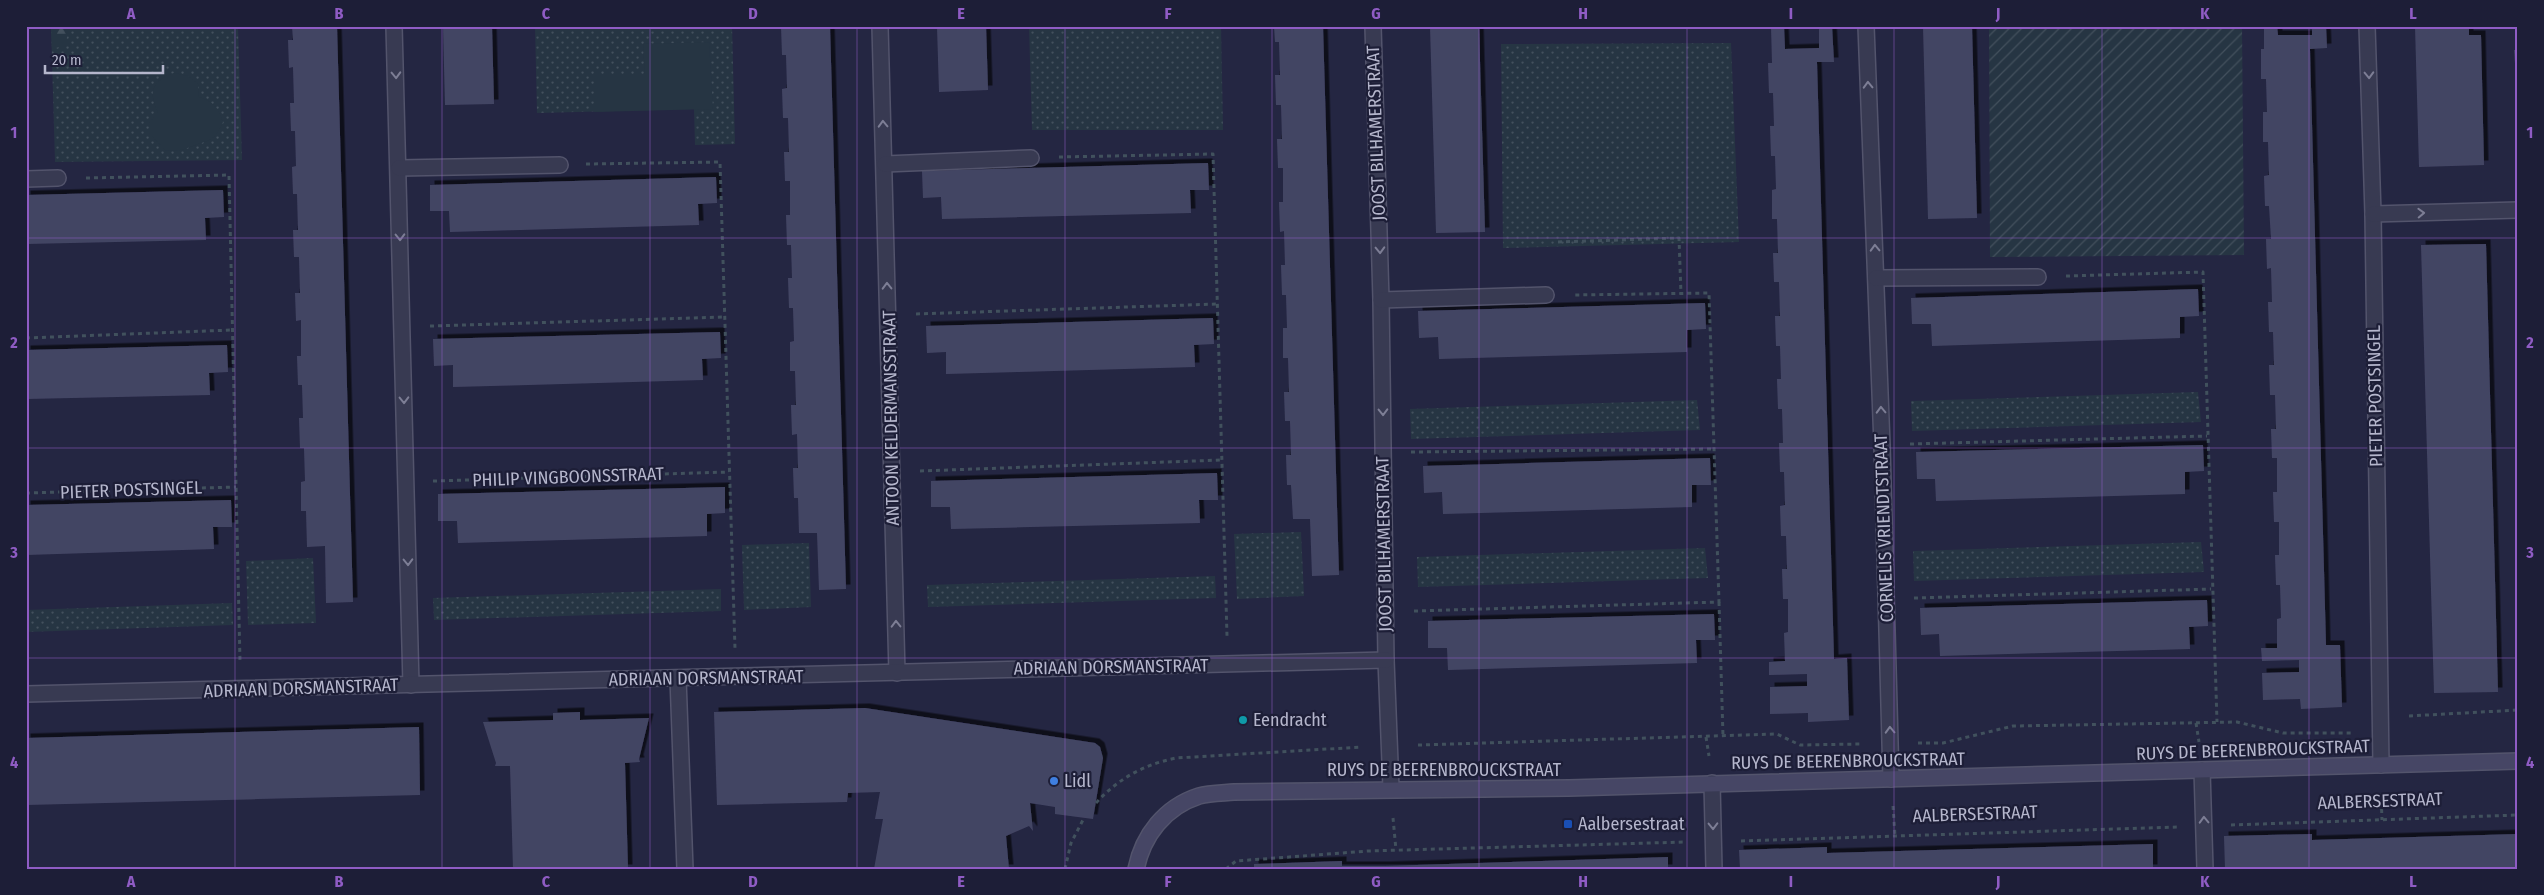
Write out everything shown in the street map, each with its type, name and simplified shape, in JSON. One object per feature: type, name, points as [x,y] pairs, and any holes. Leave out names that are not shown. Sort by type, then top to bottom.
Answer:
[{"type":"street","points":[[394,26],[411,685]]},
{"type":"street","name":"ANTOON KELDERMANSSTRAAT","points":[[880,26],[897,672]]},
{"type":"street","name":"JOOST BILHAMERSTRAAT","points":[[1373,26],[1381,300],[1388,745],[1391,788]]},
{"type":"street","name":"CORNELIS VRIENDTSTRAAT","points":[[1866,26],[1882,445],[1891,779]]},
{"type":"street","name":"PIETER POSTSINGEL","points":[[2367,26],[2373,214],[2381,765]]},
{"type":"street","points":[[884,164],[1031,158]]},
{"type":"street","points":[[399,168],[560,165]]},
{"type":"street","points":[[26,179],[58,178]]},
{"type":"street","points":[[2373,214],[2518,210]]},
{"type":"street","points":[[1876,278],[2038,277]]},
{"type":"street","points":[[1381,300],[1546,295]]},
{"type":"street","name":"ADRIAAN DORSMANSTRAAT","points":[[26,694],[1386,660]]},
{"type":"street","points":[[678,678],[685,869]]},
{"type":"street","name":"RUYS DE BEERENBROUCKSTRAAT","points":[[1136,869],[1139,853],[1147,836],[1158,821],[1181,804],[1200,796],[1234,792],[1391,788],[1569,788],[2518,761]]},
{"type":"street","points":[[2202,770],[2205,869]]},
{"type":"street","points":[[1712,783],[1714,869]]},
{"type":"path","points":[[1031,158],[1213,154],[1228,664]]},
{"type":"path","points":[[560,165],[720,162],[736,677]]},
{"type":"path","points":[[58,178],[229,175],[241,690]]},
{"type":"path","points":[[1558,242],[1679,238],[1681,294]]},
{"type":"path","points":[[2038,277],[2203,272],[2211,589],[2217,722]]},
{"type":"path","points":[[1546,295],[1709,293],[1724,736]]},
{"type":"path","points":[[888,315],[1218,304]]},
{"type":"path","points":[[402,327],[725,317]]},
{"type":"path","points":[[26,338],[232,330]]},
{"type":"path","points":[[1882,445],[2207,436]]},
{"type":"path","points":[[1383,452],[1715,448]]},
{"type":"path","points":[[892,472],[1222,460]]},
{"type":"path","name":"PHILIP VINGBOONSSTRAAT","points":[[406,481],[729,472]]},
{"type":"path","name":"PIETER POSTSINGEL","points":[[26,493],[236,486]]},
{"type":"path","points":[[1886,599],[2211,589]]},
{"type":"path","points":[[1385,612],[1720,602]]},
{"type":"path","points":[[1096,803],[1112,786],[1133,772],[1154,762],[1176,758],[1388,745],[1777,734],[1800,745],[1943,743],[2013,726],[2237,722],[2292,733],[2349,734],[2380,726],[2394,717],[2430,713],[2518,710]]},
{"type":"path","name":"AALBERSESTRAAT","points":[[1226,869],[1236,860],[1368,851],[1713,842],[2518,815]]},
{"type":"path","points":[[1065,869],[1071,844],[1084,818]]},
{"type":"green space","points":[[51,26],[238,26],[242,160],[55,162]]},
{"type":"green space","points":[[51,26],[72,26],[63,46],[52,49]]},
{"type":"green space","points":[[535,26],[732,26],[735,144],[695,145],[694,109],[537,113]]},
{"type":"green space","points":[[1029,26],[1221,26],[1223,130],[1032,130]]},
{"type":"green space","points":[[1989,26],[2242,26],[2244,255],[1990,257]]},
{"type":"green space","points":[[709,42],[713,109],[594,112],[594,74],[645,74],[643,44]]},
{"type":"green space","points":[[1731,43],[1739,242],[1503,248],[1501,44]]},
{"type":"green space","points":[[174,73],[188,76],[198,84],[199,97],[215,106],[223,122],[214,137],[208,141],[186,149],[173,151],[165,150],[149,133],[149,123],[158,112],[153,98],[154,88],[161,80]]},
{"type":"green space","points":[[2198,392],[2201,422],[1912,431],[1911,401]]},
{"type":"green space","points":[[1697,400],[1700,430],[1411,439],[1410,409]]},
{"type":"green space","points":[[1301,532],[1304,596],[1237,599],[1234,534]]},
{"type":"green space","points":[[2201,542],[2204,572],[1914,581],[1913,551]]},
{"type":"green space","points":[[809,543],[811,607],[744,610],[742,545]]},
{"type":"green space","points":[[1705,548],[1708,578],[1418,587],[1417,557]]},
{"type":"green space","points":[[313,558],[316,623],[248,625],[246,561]]},
{"type":"green space","points":[[1215,576],[1216,598],[928,607],[927,585]]},
{"type":"green space","points":[[721,589],[721,611],[434,620],[433,598]]},
{"type":"green space","points":[[232,603],[233,625],[26,632],[26,610]]},
{"type":"building","points":[[292,26],[337,26],[353,602],[326,603],[325,546],[307,547],[306,511],[301,511],[301,482],[305,481],[304,448],[300,448],[299,418],[303,418],[302,385],[298,385],[297,356],[301,356],[301,320],[296,321],[295,293],[300,293],[299,257],[294,257],[293,230],[298,230],[297,194],[293,194],[292,167],[296,166],[295,131],[291,131],[290,103],[294,103],[293,67],[289,68],[288,40],[293,40]]},
{"type":"building","points":[[443,26],[492,26],[494,104],[445,105]]},
{"type":"building","points":[[781,26],[830,26],[846,589],[819,590],[817,533],[799,533],[798,498],[794,498],[793,468],[798,468],[797,434],[792,435],[791,405],[796,405],[795,371],[790,371],[790,342],[794,341],[793,308],[789,308],[788,278],[792,278],[791,245],[787,245],[786,215],[790,215],[790,181],[785,181],[784,152],[789,152],[788,118],[783,118],[782,89],[787,88],[786,55],[782,55]]},
{"type":"building","points":[[937,26],[986,26],[988,90],[939,92]]},
{"type":"building","points":[[1274,26],[1323,26],[1339,575],[1312,576],[1310,519],[1293,519],[1291,485],[1287,485],[1286,455],[1291,455],[1290,421],[1285,421],[1284,392],[1289,392],[1288,358],[1283,358],[1283,328],[1287,328],[1286,295],[1282,295],[1281,265],[1285,265],[1284,231],[1280,232],[1279,202],[1283,202],[1283,168],[1278,168],[1277,139],[1282,139],[1281,105],[1276,105],[1275,75],[1280,75],[1279,42],[1275,42]]},
{"type":"building","points":[[1430,26],[1479,26],[1485,232],[1436,233]]},
{"type":"building","points":[[1771,26],[1784,26],[1785,49],[1819,48],[1819,26],[1832,26],[1834,62],[1817,62],[1834,659],[1847,658],[1849,720],[1808,722],[1808,713],[1770,714],[1770,687],[1807,686],[1807,674],[1769,675],[1769,662],[1785,661],[1784,633],[1788,632],[1788,599],[1783,599],[1782,569],[1787,569],[1786,536],[1781,536],[1780,506],[1785,505],[1784,472],[1780,472],[1779,443],[1783,443],[1782,409],[1778,409],[1777,379],[1781,379],[1780,346],[1776,346],[1775,316],[1780,316],[1779,282],[1774,282],[1773,253],[1778,253],[1777,219],[1772,219],[1772,190],[1776,189],[1775,156],[1771,156],[1770,126],[1774,126],[1773,93],[1769,93],[1768,63],[1772,63]]},
{"type":"building","points":[[1923,26],[1972,26],[1977,218],[1928,219]]},
{"type":"building","points":[[2264,26],[2277,26],[2278,35],[2312,35],[2312,26],[2326,26],[2327,48],[2310,49],[2326,645],[2340,645],[2342,707],[2301,709],[2300,699],[2263,700],[2262,673],[2299,672],[2299,660],[2262,661],[2261,648],[2277,648],[2277,619],[2281,618],[2280,585],[2276,585],[2275,555],[2279,555],[2279,522],[2274,522],[2273,492],[2277,492],[2277,458],[2272,458],[2271,429],[2276,429],[2275,395],[2270,395],[2269,365],[2274,365],[2273,332],[2269,332],[2268,302],[2272,302],[2271,268],[2267,269],[2266,239],[2271,239],[2269,206],[2265,206],[2264,176],[2269,175],[2268,142],[2263,142],[2263,112],[2267,112],[2266,79],[2261,79],[2261,49],[2264,49]]},
{"type":"building","points":[[2415,26],[2469,26],[2469,35],[2481,35],[2484,165],[2419,167]]},
{"type":"building","points":[[2514,50],[2518,50],[2518,78],[2516,78]]},
{"type":"building","points":[[1208,163],[1209,190],[1190,190],[1191,213],[942,219],[941,197],[923,198],[922,171]]},
{"type":"building","points":[[716,177],[717,203],[698,204],[699,225],[450,232],[449,211],[430,211],[430,185]]},
{"type":"building","points":[[223,190],[224,217],[205,218],[206,240],[26,244],[26,195]]},
{"type":"building","points":[[2486,244],[2498,692],[2434,693],[2421,245]]},
{"type":"building","points":[[2198,289],[2199,316],[2180,317],[2180,338],[1932,346],[1931,324],[1912,324],[1911,298]]},
{"type":"building","points":[[1705,303],[1706,329],[1687,330],[1687,352],[1439,359],[1438,337],[1419,338],[1418,311]]},
{"type":"building","points":[[1213,318],[1214,344],[1194,345],[1195,367],[946,374],[946,352],[927,353],[926,326]]},
{"type":"building","points":[[720,332],[721,358],[702,359],[703,380],[453,387],[453,365],[434,366],[433,339]]},
{"type":"building","points":[[227,345],[228,372],[209,373],[210,395],[26,399],[26,350]]},
{"type":"building","points":[[2203,445],[2204,471],[2185,472],[2185,494],[1936,501],[1935,479],[1917,479],[1916,452]]},
{"type":"building","points":[[1710,458],[1711,485],[1692,485],[1692,507],[1443,514],[1442,492],[1424,493],[1423,466]]},
{"type":"building","points":[[1217,473],[1218,500],[1199,500],[1200,523],[951,529],[950,507],[931,507],[931,481]]},
{"type":"building","points":[[725,487],[725,513],[707,514],[707,536],[458,543],[457,521],[438,521],[438,494]]},
{"type":"building","points":[[231,500],[232,527],[213,527],[214,549],[26,555],[26,505]]},
{"type":"building","points":[[2207,600],[2208,626],[2189,627],[2190,649],[1940,656],[1939,634],[1921,635],[1920,608]]},
{"type":"building","points":[[1714,614],[1715,640],[1696,640],[1697,663],[1448,670],[1447,648],[1428,648],[1428,621]]},
{"type":"building","points":[[865,708],[1095,743],[1100,747],[1103,758],[1093,819],[1055,814],[1055,807],[1030,803],[1033,831],[1029,826],[1006,836],[1009,869],[874,869],[883,819],[875,819],[880,792],[848,793],[847,802],[717,805],[714,712]]},
{"type":"building","points":[[580,712],[580,720],[649,718],[639,759],[640,762],[625,763],[628,869],[513,869],[510,766],[495,766],[496,763],[483,722],[553,720],[553,713]]},
{"type":"building","points":[[419,727],[420,795],[26,805],[26,738]]},
{"type":"building","points":[[2312,834],[2312,840],[2518,834],[2518,869],[2225,869],[2224,836]]},
{"type":"building","points":[[2153,844],[2153,869],[1740,869],[1739,850],[1827,847],[1827,853]]},
{"type":"building","points":[[1668,857],[1668,869],[1254,869],[1254,864],[1342,861],[1342,866],[1385,866]]},
{"type":"place","name":"Eendracht","points":[[1243,720]]},
{"type":"place","name":"Lidl","points":[[1054,781]]},
{"type":"place","name":"Aalbersestraat","points":[[1568,824]]}]
